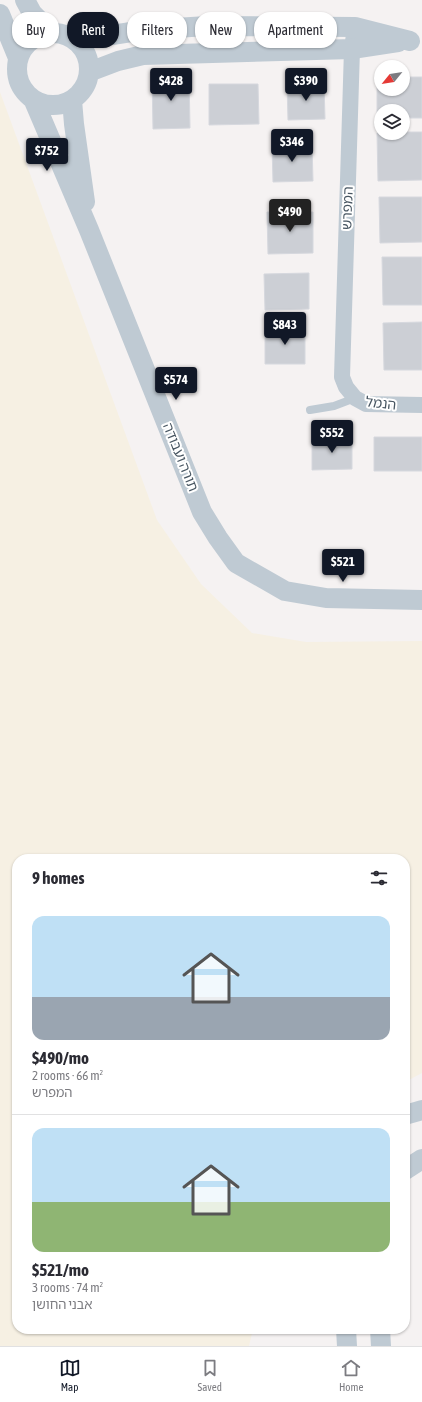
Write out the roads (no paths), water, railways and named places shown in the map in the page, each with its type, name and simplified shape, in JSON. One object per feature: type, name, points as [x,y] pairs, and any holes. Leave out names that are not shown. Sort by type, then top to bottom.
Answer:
[{"type":"street","points":[[25,0],[31,12]]},
{"type":"street","points":[[0,14],[18,58]]},
{"type":"street","points":[[119,34],[144,30],[207,26],[355,27],[416,40]]},
{"type":"street","name":"המפרש","points":[[351,393],[342,377],[352,49],[355,27]]},
{"type":"street","points":[[89,72],[143,55],[352,49],[416,40]]},
{"type":"street","points":[[22,48],[18,58],[16,70],[18,82],[34,101],[53,106],[72,100],[81,93],[87,83],[89,72],[88,62],[82,48]]},
{"type":"street","name":"תורה ועבודה","points":[[72,100],[89,230]]},
{"type":"street","name":"תורה ועבודה","points":[[34,101],[89,230],[202,512],[236,563],[285,591],[326,598],[422,600]]},
{"type":"street","name":"הנמל","points":[[351,393],[366,404],[422,405]]},
{"type":"street","points":[[410,1114],[422,1110]]},
{"type":"street","points":[[410,1167],[422,1159]]},
{"type":"street","points":[[346,1334],[347,1346]]},
{"type":"street","points":[[380,1334],[381,1346]]},
{"type":"lane","points":[[310,410],[334,406],[351,393]]}]
